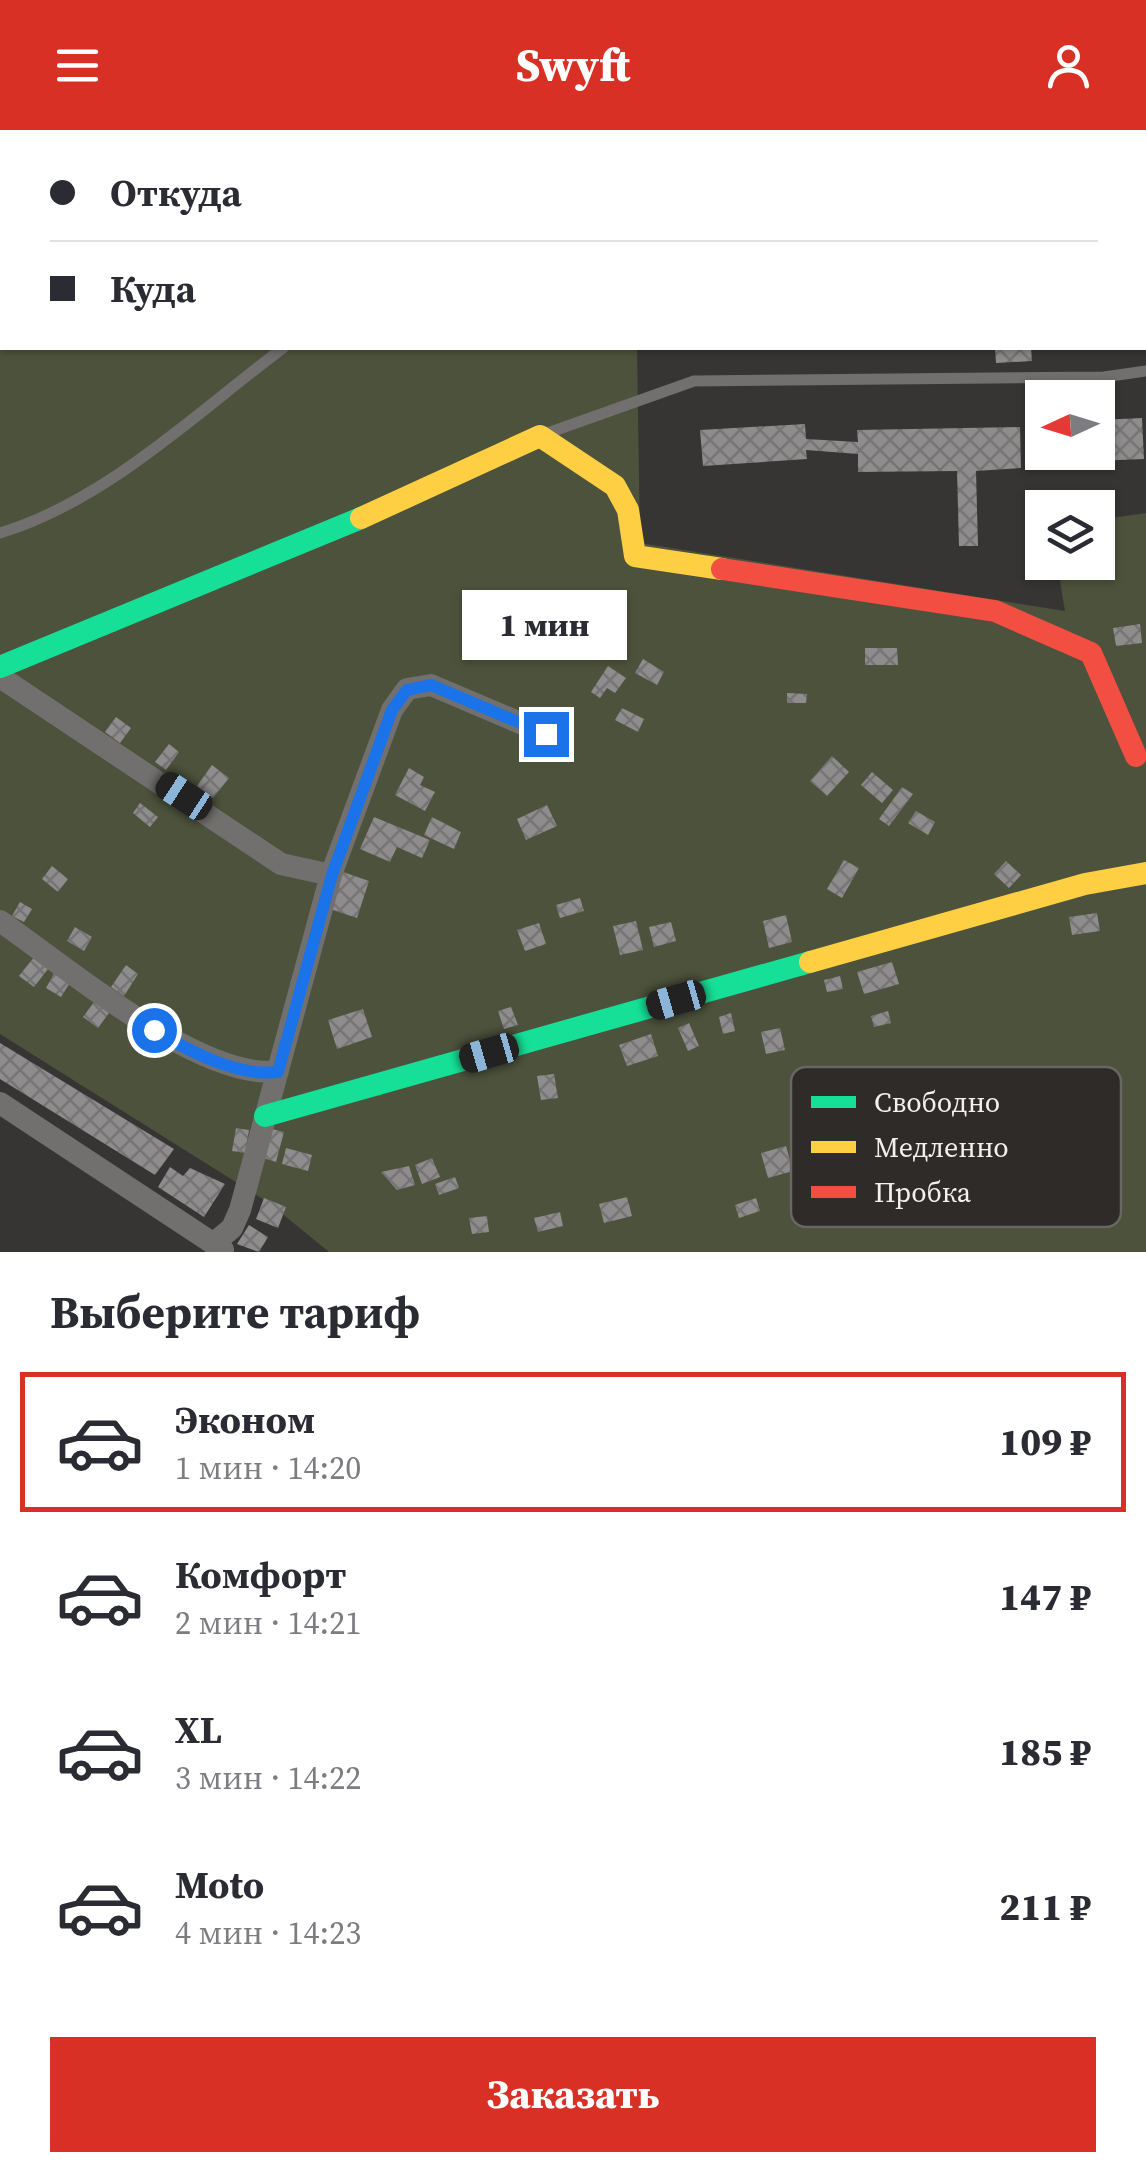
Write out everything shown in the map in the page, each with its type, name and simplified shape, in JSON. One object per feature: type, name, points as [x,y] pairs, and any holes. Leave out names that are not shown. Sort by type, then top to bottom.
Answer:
[{"type":"street","points":[[0,666],[297,547],[540,436],[617,485],[628,509],[629,541],[635,556],[996,611],[1091,653],[1143,759]]},
{"type":"street","points":[[0,677],[246,836],[281,864],[332,875]]},
{"type":"street","points":[[0,1103],[219,1248],[240,1210],[332,875],[392,710],[407,690],[431,685],[546,734]]},
{"type":"street","points":[[266,1116],[1086,884],[1146,873]]},
{"type":"street","points":[[0,921],[188,1050],[260,1074],[278,1072]]},
{"type":"lane","points":[[0,534],[48,519],[112,477],[280,350]]},
{"type":"lane","points":[[540,436],[694,381],[1104,377],[1146,371]]},
{"type":"green space","points":[[0,350],[637,350],[640,543],[1065,611],[1060,580],[1115,580],[1115,518],[1146,513],[1146,1252],[329,1252],[269,1203],[0,1034]]},
{"type":"building","points":[[995,350],[1031,350],[1032,361],[996,363]]},
{"type":"building","points":[[1142,418],[1144,459],[1115,460],[1115,419]]},
{"type":"building","points":[[805,424],[806,439],[858,442],[857,430],[1020,427],[1021,468],[976,471],[978,546],[959,546],[957,471],[858,472],[858,454],[806,450],[807,459],[703,466],[700,430]]},
{"type":"building","points":[[1140,624],[1142,643],[1116,646],[1113,628]]},
{"type":"building","points":[[865,648],[897,648],[898,665],[865,665]]},
{"type":"building","points":[[643,659],[664,672],[657,685],[635,673]]},
{"type":"building","points":[[608,666],[626,678],[615,693],[607,688],[600,698],[591,692]]},
{"type":"building","points":[[787,693],[807,694],[806,703],[787,703]]},
{"type":"building","points":[[622,708],[644,719],[638,732],[615,720]]},
{"type":"building","points":[[116,717],[131,728],[120,743],[105,732]]},
{"type":"building","points":[[169,744],[179,752],[166,770],[155,762]]},
{"type":"building","points":[[832,756],[849,772],[827,796],[810,781]]},
{"type":"building","points":[[212,765],[229,778],[213,798],[197,786]]},
{"type":"building","points":[[409,768],[424,777],[420,785],[435,792],[425,811],[395,795]]},
{"type":"building","points":[[872,772],[893,790],[882,803],[861,785]]},
{"type":"building","points":[[902,787],[913,794],[889,826],[879,819]]},
{"type":"building","points":[[140,803],[158,817],[150,827],[133,813]]},
{"type":"building","points":[[547,805],[557,826],[526,840],[517,819]]},
{"type":"building","points":[[916,811],[935,822],[928,835],[908,823]]},
{"type":"building","points":[[374,817],[430,840],[422,858],[397,847],[390,862],[360,849]]},
{"type":"building","points":[[432,817],[461,832],[454,849],[424,835]]},
{"type":"building","points":[[844,860],[859,868],[842,898],[827,889]]},
{"type":"building","points":[[1006,861],[1021,875],[1009,888],[994,874]]},
{"type":"building","points":[[52,866],[68,879],[58,892],[42,879]]},
{"type":"building","points":[[340,871],[369,881],[357,918],[327,908]]},
{"type":"building","points":[[580,898],[584,911],[560,918],[556,905]]},
{"type":"building","points":[[20,902],[32,909],[24,922],[12,916]]},
{"type":"building","points":[[1097,913],[1100,931],[1072,935],[1069,917]]},
{"type":"building","points":[[786,915],[792,942],[769,948],[763,921]]},
{"type":"building","points":[[636,921],[643,950],[620,955],[613,926]]},
{"type":"building","points":[[671,922],[676,941],[654,947],[649,927]]},
{"type":"building","points":[[539,923],[546,944],[525,951],[517,930]]},
{"type":"building","points":[[75,927],[92,937],[84,951],[67,941]]},
{"type":"building","points":[[38,952],[52,964],[34,987],[19,976]]},
{"type":"building","points":[[892,962],[899,984],[864,994],[857,972]]},
{"type":"building","points":[[126,965],[138,974],[124,996],[111,987]]},
{"type":"building","points":[[57,968],[73,978],[61,997],[46,988]]},
{"type":"building","points":[[840,976],[843,989],[827,992],[824,980]]},
{"type":"building","points":[[94,1002],[109,1013],[98,1028],[83,1017]]},
{"type":"building","points":[[511,1007],[518,1025],[504,1029],[498,1011]]},
{"type":"building","points":[[363,1009],[372,1037],[337,1049],[328,1020]]},
{"type":"building","points":[[888,1011],[891,1023],[874,1027],[871,1016]]},
{"type":"building","points":[[731,1013],[735,1031],[723,1034],[719,1017]]},
{"type":"building","points":[[689,1023],[699,1046],[688,1051],[678,1028]]},
{"type":"building","points":[[780,1028],[785,1050],[766,1054],[761,1032]]},
{"type":"building","points":[[651,1034],[658,1056],[627,1066],[619,1045]]},
{"type":"building","points":[[0,1043],[174,1149],[155,1175],[0,1079]]},
{"type":"building","points":[[554,1074],[558,1098],[541,1100],[537,1076]]},
{"type":"building","points":[[236,1128],[249,1130],[245,1153],[232,1151]]},
{"type":"building","points":[[272,1129],[284,1132],[276,1162],[263,1158]]},
{"type":"building","points":[[786,1146],[791,1172],[768,1178],[761,1153]]},
{"type":"building","points":[[286,1148],[312,1155],[308,1171],[282,1164]]},
{"type":"building","points":[[432,1158],[440,1177],[422,1184],[415,1165]]},
{"type":"building","points":[[409,1166],[415,1185],[397,1190],[381,1172]]},
{"type":"building","points":[[170,1167],[183,1176],[190,1168],[225,1184],[204,1217],[158,1187]]},
{"type":"building","points":[[455,1177],[459,1188],[439,1195],[435,1184]]},
{"type":"building","points":[[627,1197],[632,1216],[604,1223],[599,1204]]},
{"type":"building","points":[[264,1198],[286,1207],[278,1228],[256,1219]]},
{"type":"building","points":[[756,1198],[760,1211],[739,1218],[735,1205]]},
{"type":"building","points":[[560,1212],[563,1226],[538,1232],[534,1218]]},
{"type":"building","points":[[487,1216],[489,1232],[472,1234],[469,1218]]},
{"type":"building","points":[[249,1225],[268,1237],[259,1252],[237,1244]]},
{"type":"traffic: fast","points":[[0,667],[361,518]]},
{"type":"traffic: fast","points":[[265,1116],[810,962]]},
{"type":"traffic: slow","points":[[361,518],[540,436],[615,486],[628,510],[635,556],[722,569]]},
{"type":"traffic: slow","points":[[810,962],[1085,884],[1146,873]]},
{"type":"traffic: jam","points":[[722,569],[995,611],[1091,653],[1136,756]]},
{"type":"route","points":[[154,1030],[188,1050],[228,1064],[260,1074],[278,1072],[332,875],[392,710],[407,690],[431,685],[546,734]]}]
